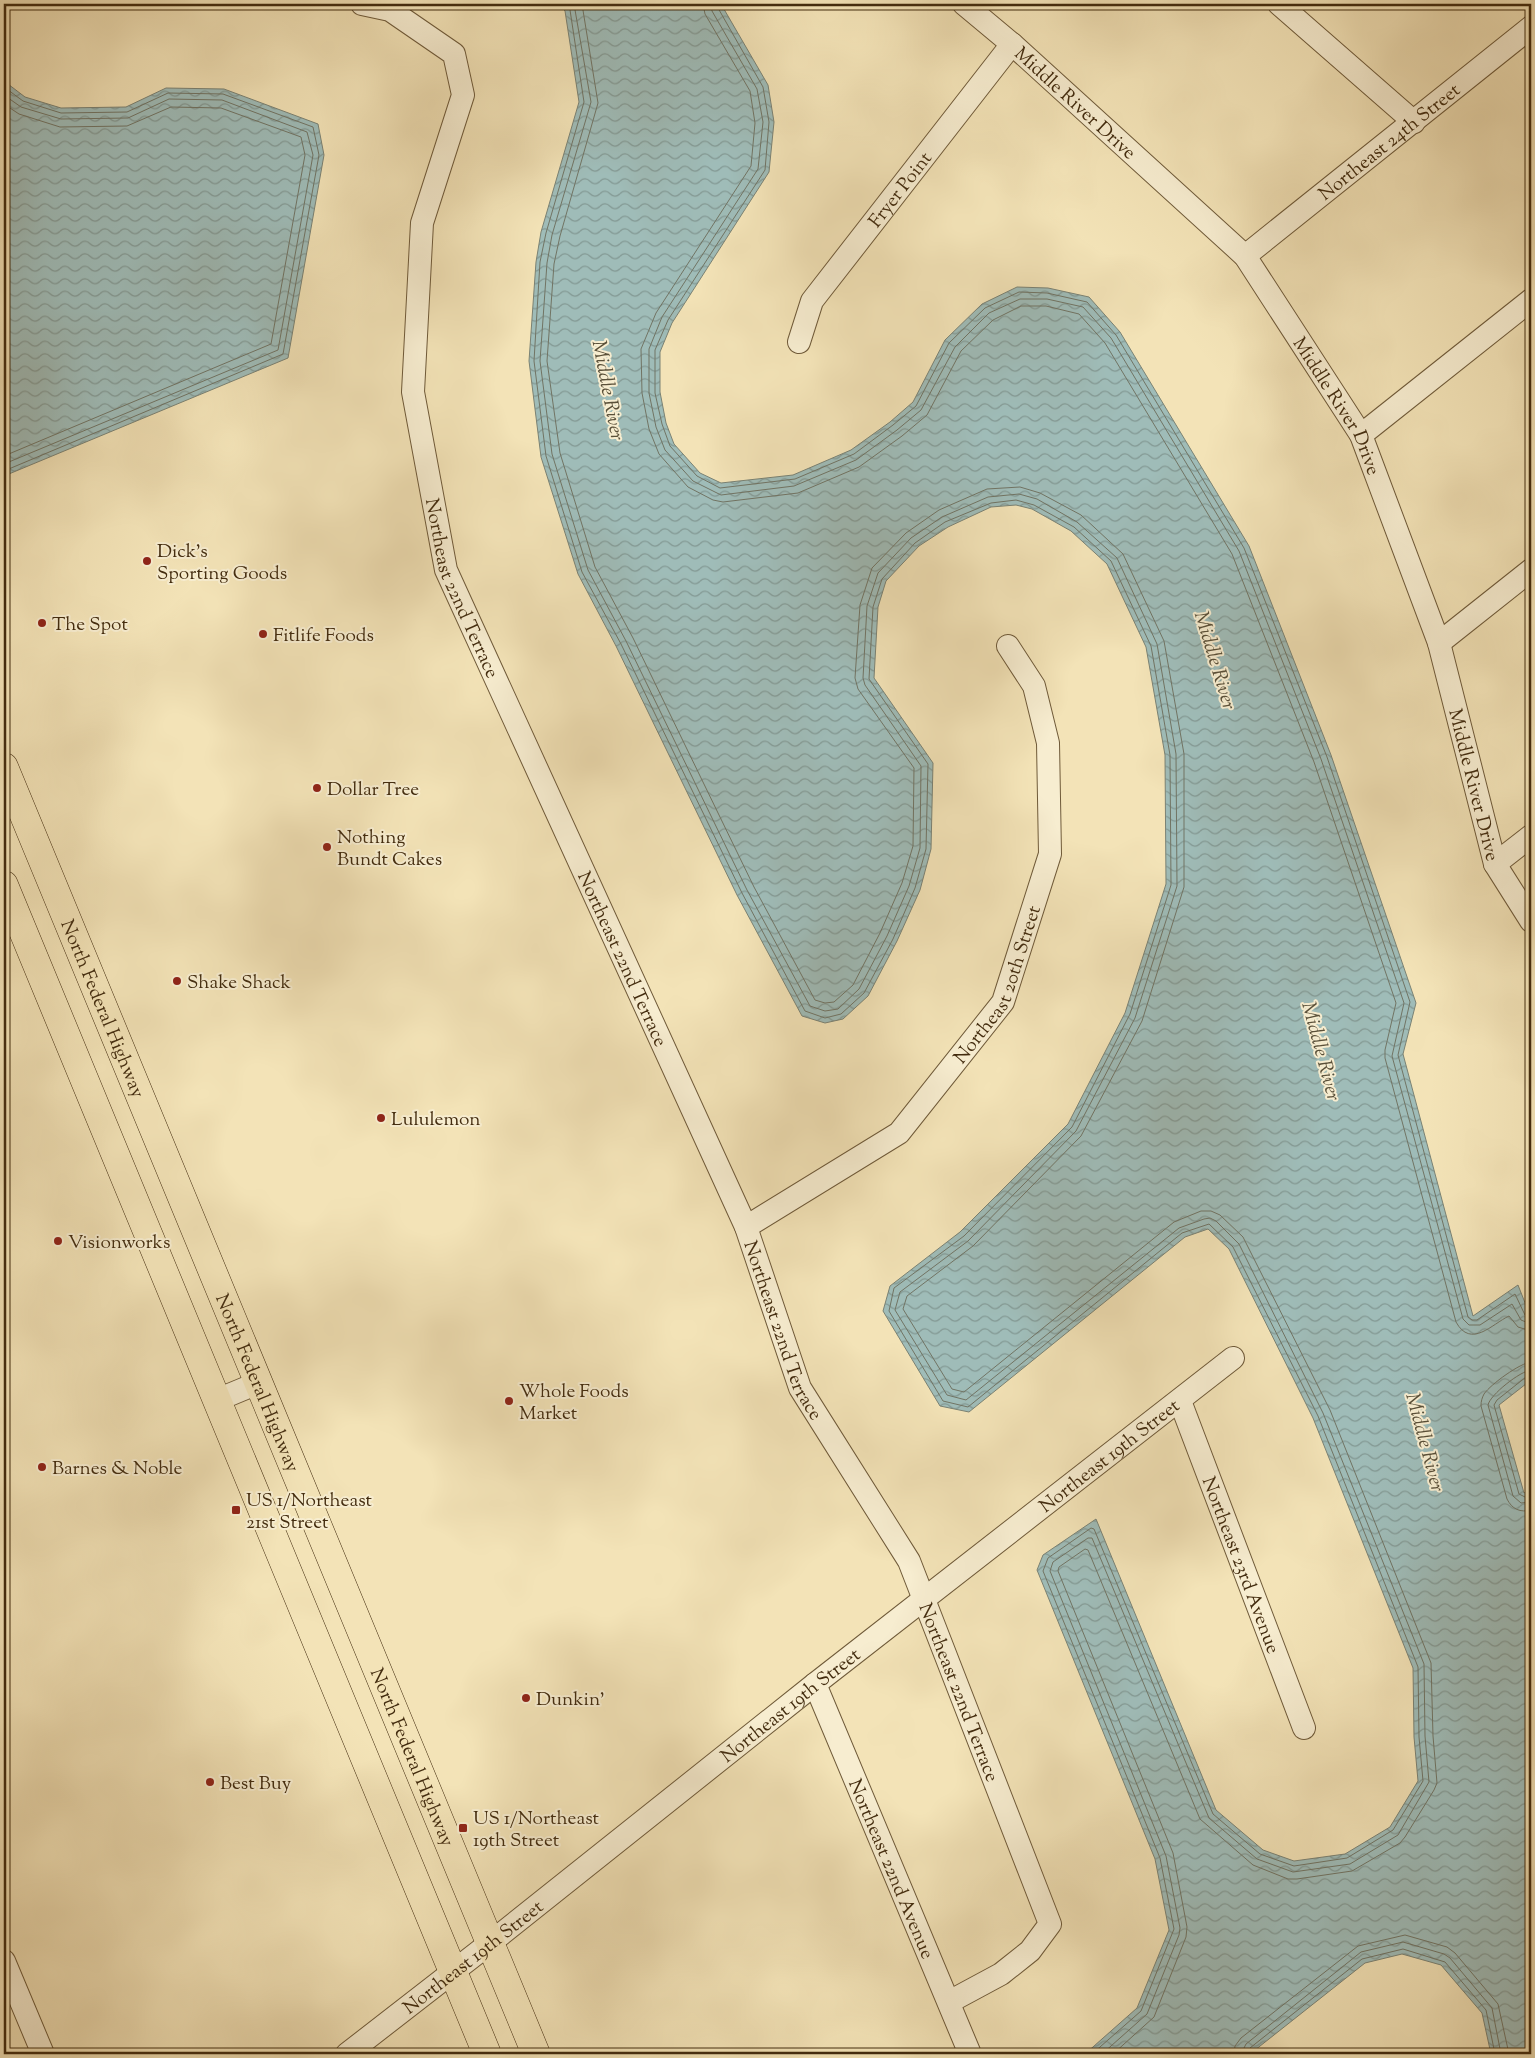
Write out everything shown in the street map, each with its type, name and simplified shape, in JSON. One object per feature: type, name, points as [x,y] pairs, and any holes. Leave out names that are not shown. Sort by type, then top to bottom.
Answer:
[{"type":"main road","name":"North Federal Highway","points":[[4,767],[536,2054]]},
{"type":"main road","points":[[4,885],[487,2054]]},
{"type":"street","name":"Northeast 22nd Terrace","points":[[362,4],[390,10],[454,54],[463,95],[422,223],[413,392],[446,570],[746,1227],[800,1388],[909,1561],[1050,1924],[1030,1951],[1001,1974],[949,2002]]},
{"type":"street","name":"Middle River Drive","points":[[964,4],[1012,44],[1245,256],[1361,435],[1440,643],[1495,864],[1531,921]]},
{"type":"street","points":[[1280,4],[1414,122]]},
{"type":"street","name":"Northeast 24th Street","points":[[1245,256],[1531,27]]},
{"type":"street","name":"Fryer Point","points":[[799,342],[812,301],[1012,44]]},
{"type":"street","points":[[1361,435],[1531,300]]},
{"type":"street","points":[[1440,643],[1531,570]]},
{"type":"street","name":"Northeast 20th Street","points":[[746,1227],[899,1133],[1002,1002],[1050,854],[1048,743],[1034,686],[1008,646]]},
{"type":"street","points":[[1495,864],[1531,836]]},
{"type":"street","name":"Northeast 19th Street","points":[[347,2054],[490,1943],[923,1599],[1233,1358]]},
{"type":"street","points":[[217,1400],[258,1383]]},
{"type":"street","name":"Northeast 23rd Avenue","points":[[1180,1401],[1304,1728]]},
{"type":"street","name":"Northeast 22nd Avenue","points":[[815,1684],[970,2054]]},
{"type":"street","points":[[4,1961],[43,2054]]},
{"type":"water","name":"Middle River","points":[[560,4],[721,4],[768,85],[774,122],[769,172],[672,323],[660,352],[660,392],[666,423],[674,444],[700,473],[721,483],[793,475],[851,450],[890,422],[913,402],[945,340],[982,304],[1017,287],[1048,288],[1089,297],[1120,332],[1249,546],[1331,755],[1416,1003],[1403,1054],[1473,1316],[1518,1285],[1531,1318],[1531,1380],[1499,1405],[1524,1493],[1531,1488],[1531,2054],[1491,2054],[1482,2013],[1441,1965],[1402,1954],[1365,1963],[1250,2054],[1085,2054],[1137,2008],[1169,1930],[1155,1859],[1037,1570],[1043,1555],[1096,1519],[1216,1810],[1263,1850],[1294,1861],[1345,1854],[1390,1827],[1418,1781],[1414,1737],[1413,1668],[1313,1418],[1229,1249],[1208,1229],[1185,1237],[969,1412],[940,1406],[883,1311],[890,1286],[960,1232],[1068,1124],[1125,1013],[1166,884],[1165,755],[1146,647],[1107,564],[1071,531],[1032,509],[1016,505],[991,507],[948,527],[919,546],[886,581],[878,607],[874,678],[933,763],[931,849],[920,890],[897,941],[868,996],[843,1019],[825,1023],[802,1016],[737,895],[616,646],[578,574],[541,457],[529,361],[536,262],[541,232],[579,102],[565,11]]},
{"type":"water","points":[[4,81],[25,97],[61,108],[126,107],[166,88],[224,89],[318,124],[324,155],[288,358],[4,476]]},
{"type":"place","name":"Dick's Sporting Goods","points":[[147,561]]},
{"type":"place","name":"The Spot","points":[[42,623]]},
{"type":"place","name":"Fitlife Foods","points":[[263,634]]},
{"type":"place","name":"Dollar Tree","points":[[317,788]]},
{"type":"place","name":"Nothing Bundt Cakes","points":[[327,847]]},
{"type":"place","name":"Shake Shack","points":[[177,981]]},
{"type":"place","name":"Lululemon","points":[[381,1118]]},
{"type":"place","name":"Visionworks","points":[[58,1241]]},
{"type":"place","name":"Whole Foods Market","points":[[509,1401]]},
{"type":"place","name":"Barnes & Noble","points":[[42,1467]]},
{"type":"place","name":"US 1/Northeast 21st Street","points":[[236,1510]]},
{"type":"place","name":"Dunkin'","points":[[526,1698]]},
{"type":"place","name":"Best Buy","points":[[210,1782]]},
{"type":"place","name":"US 1/Northeast 19th Street","points":[[463,1828]]}]
